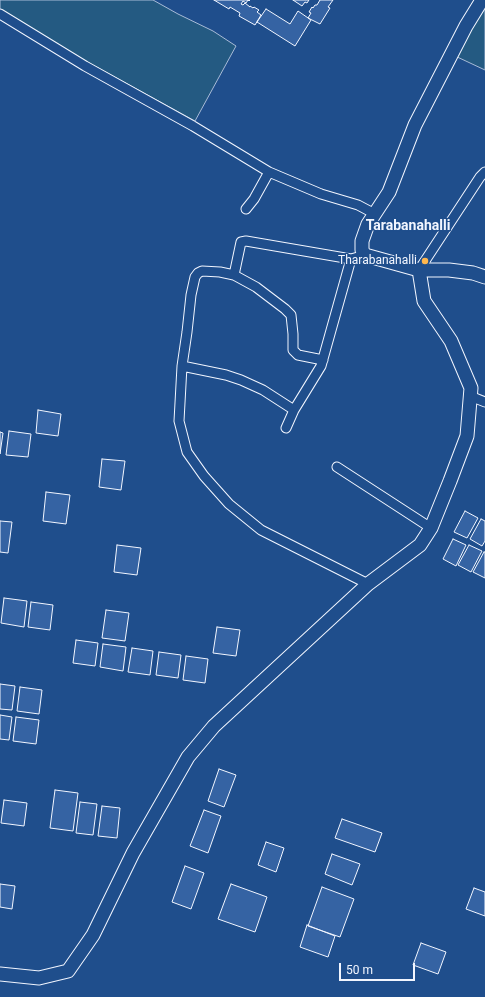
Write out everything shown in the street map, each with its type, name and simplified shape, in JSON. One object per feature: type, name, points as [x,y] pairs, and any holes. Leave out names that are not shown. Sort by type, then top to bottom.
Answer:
[{"type":"street","points":[[365,255],[362,250],[362,241],[368,224],[389,192],[415,125],[466,26],[482,0]]},
{"type":"street","points":[[0,14],[85,66],[193,126],[269,172],[321,194],[358,205],[375,214]]},
{"type":"street","points":[[246,209],[254,199],[269,172]]},
{"type":"street","points":[[0,974],[39,978],[68,971],[93,935],[133,853],[188,757],[214,726],[368,584],[420,545],[431,528],[467,436],[471,388],[451,341],[424,302],[419,270],[480,177],[485,172]]},
{"type":"street","points":[[234,275],[241,242],[246,241],[351,259],[365,255],[419,270],[449,270],[472,273],[485,277]]},
{"type":"street","points":[[286,428],[294,410],[321,366],[351,259]]},
{"type":"street","points":[[323,360],[298,355],[293,350],[291,315],[256,287],[234,275],[207,271],[198,273],[195,277],[191,295],[182,366],[179,421],[187,452],[204,476],[228,504],[260,530],[368,584]]},
{"type":"street","points":[[182,366],[226,375],[241,380],[263,390],[294,410]]},
{"type":"street","points":[[470,396],[485,402]]},
{"type":"street","points":[[337,467],[431,528]]},
{"type":"shaded area","points":[[0,0],[153,0],[213,31],[236,46],[195,121],[78,57],[0,10]]},
{"type":"shaded area","points":[[485,3],[485,70],[453,55]]},
{"type":"building","points":[[214,0],[248,0],[246,3],[243,1],[241,4],[243,5],[245,3],[250,7],[254,7],[259,10],[257,12],[261,15],[255,25],[239,16],[240,13],[230,7],[229,9]]},
{"type":"building","points":[[293,0],[309,0],[302,6]]},
{"type":"building","points":[[320,0],[333,0],[320,24],[308,18],[312,7],[313,8],[317,5]]},
{"type":"building","points":[[266,9],[290,24],[298,11],[311,20],[295,46],[257,22]]},
{"type":"building","points":[[38,410],[61,414],[58,436],[36,433]]},
{"type":"building","points":[[9,431],[31,434],[28,457],[6,455]]},
{"type":"building","points":[[0,432],[3,433],[0,454]]},
{"type":"building","points":[[102,459],[125,461],[121,490],[99,487]]},
{"type":"building","points":[[46,492],[70,495],[66,524],[43,521]]},
{"type":"building","points":[[465,511],[478,518],[467,538],[454,532]]},
{"type":"building","points":[[481,519],[485,521],[485,541],[482,546],[470,539]]},
{"type":"building","points":[[0,521],[12,522],[8,553],[0,552]]},
{"type":"building","points":[[453,539],[466,545],[456,566],[443,559]]},
{"type":"building","points":[[117,545],[141,548],[137,575],[114,572]]},
{"type":"building","points":[[469,545],[482,551],[471,572],[458,565]]},
{"type":"building","points":[[485,552],[485,578],[473,572]]},
{"type":"building","points":[[4,598],[27,601],[24,627],[1,623]]},
{"type":"building","points":[[31,602],[53,605],[50,630],[28,627]]},
{"type":"building","points":[[106,610],[129,613],[125,641],[102,638]]},
{"type":"building","points":[[217,627],[240,630],[236,656],[213,653]]},
{"type":"building","points":[[76,640],[98,643],[95,666],[73,663]]},
{"type":"building","points":[[103,644],[126,647],[123,671],[100,667]]},
{"type":"building","points":[[132,648],[153,651],[150,675],[128,672]]},
{"type":"building","points":[[159,652],[181,655],[178,678],[156,675]]},
{"type":"building","points":[[186,656],[208,659],[205,683],[183,680]]},
{"type":"building","points":[[0,684],[15,686],[12,710],[0,709]]},
{"type":"building","points":[[20,687],[42,690],[39,714],[17,711]]},
{"type":"building","points":[[0,715],[12,717],[9,740],[0,739]]},
{"type":"building","points":[[16,717],[39,720],[36,744],[13,741]]},
{"type":"building","points":[[219,769],[236,775],[224,807],[208,801]]},
{"type":"building","points":[[55,790],[78,793],[73,831],[50,828]]},
{"type":"building","points":[[4,800],[27,803],[24,826],[1,823]]},
{"type":"building","points":[[80,802],[97,804],[93,835],[76,833]]},
{"type":"building","points":[[102,806],[120,808],[117,838],[98,836]]},
{"type":"building","points":[[204,810],[221,816],[208,853],[190,846]]},
{"type":"building","points":[[342,819],[382,833],[375,852],[335,838]]},
{"type":"building","points":[[266,842],[284,848],[276,872],[258,865]]},
{"type":"building","points":[[332,854],[360,864],[352,885],[325,874]]},
{"type":"building","points":[[185,866],[204,873],[191,909],[172,902]]},
{"type":"building","points":[[0,884],[15,886],[12,909],[0,907]]},
{"type":"building","points":[[231,884],[267,897],[255,932],[218,919]]},
{"type":"building","points":[[322,887],[354,899],[340,937],[308,926]]},
{"type":"building","points":[[474,888],[485,892],[485,916],[466,909]]},
{"type":"building","points":[[307,925],[335,936],[328,957],[300,947]]},
{"type":"building","points":[[421,943],[446,952],[438,974],[413,965]]},
{"type":"place","name":"Tharabanahalli","points":[[425,261]]},
{"type":"district","name":"Tarabanahalli","points":[[408,226]]}]
